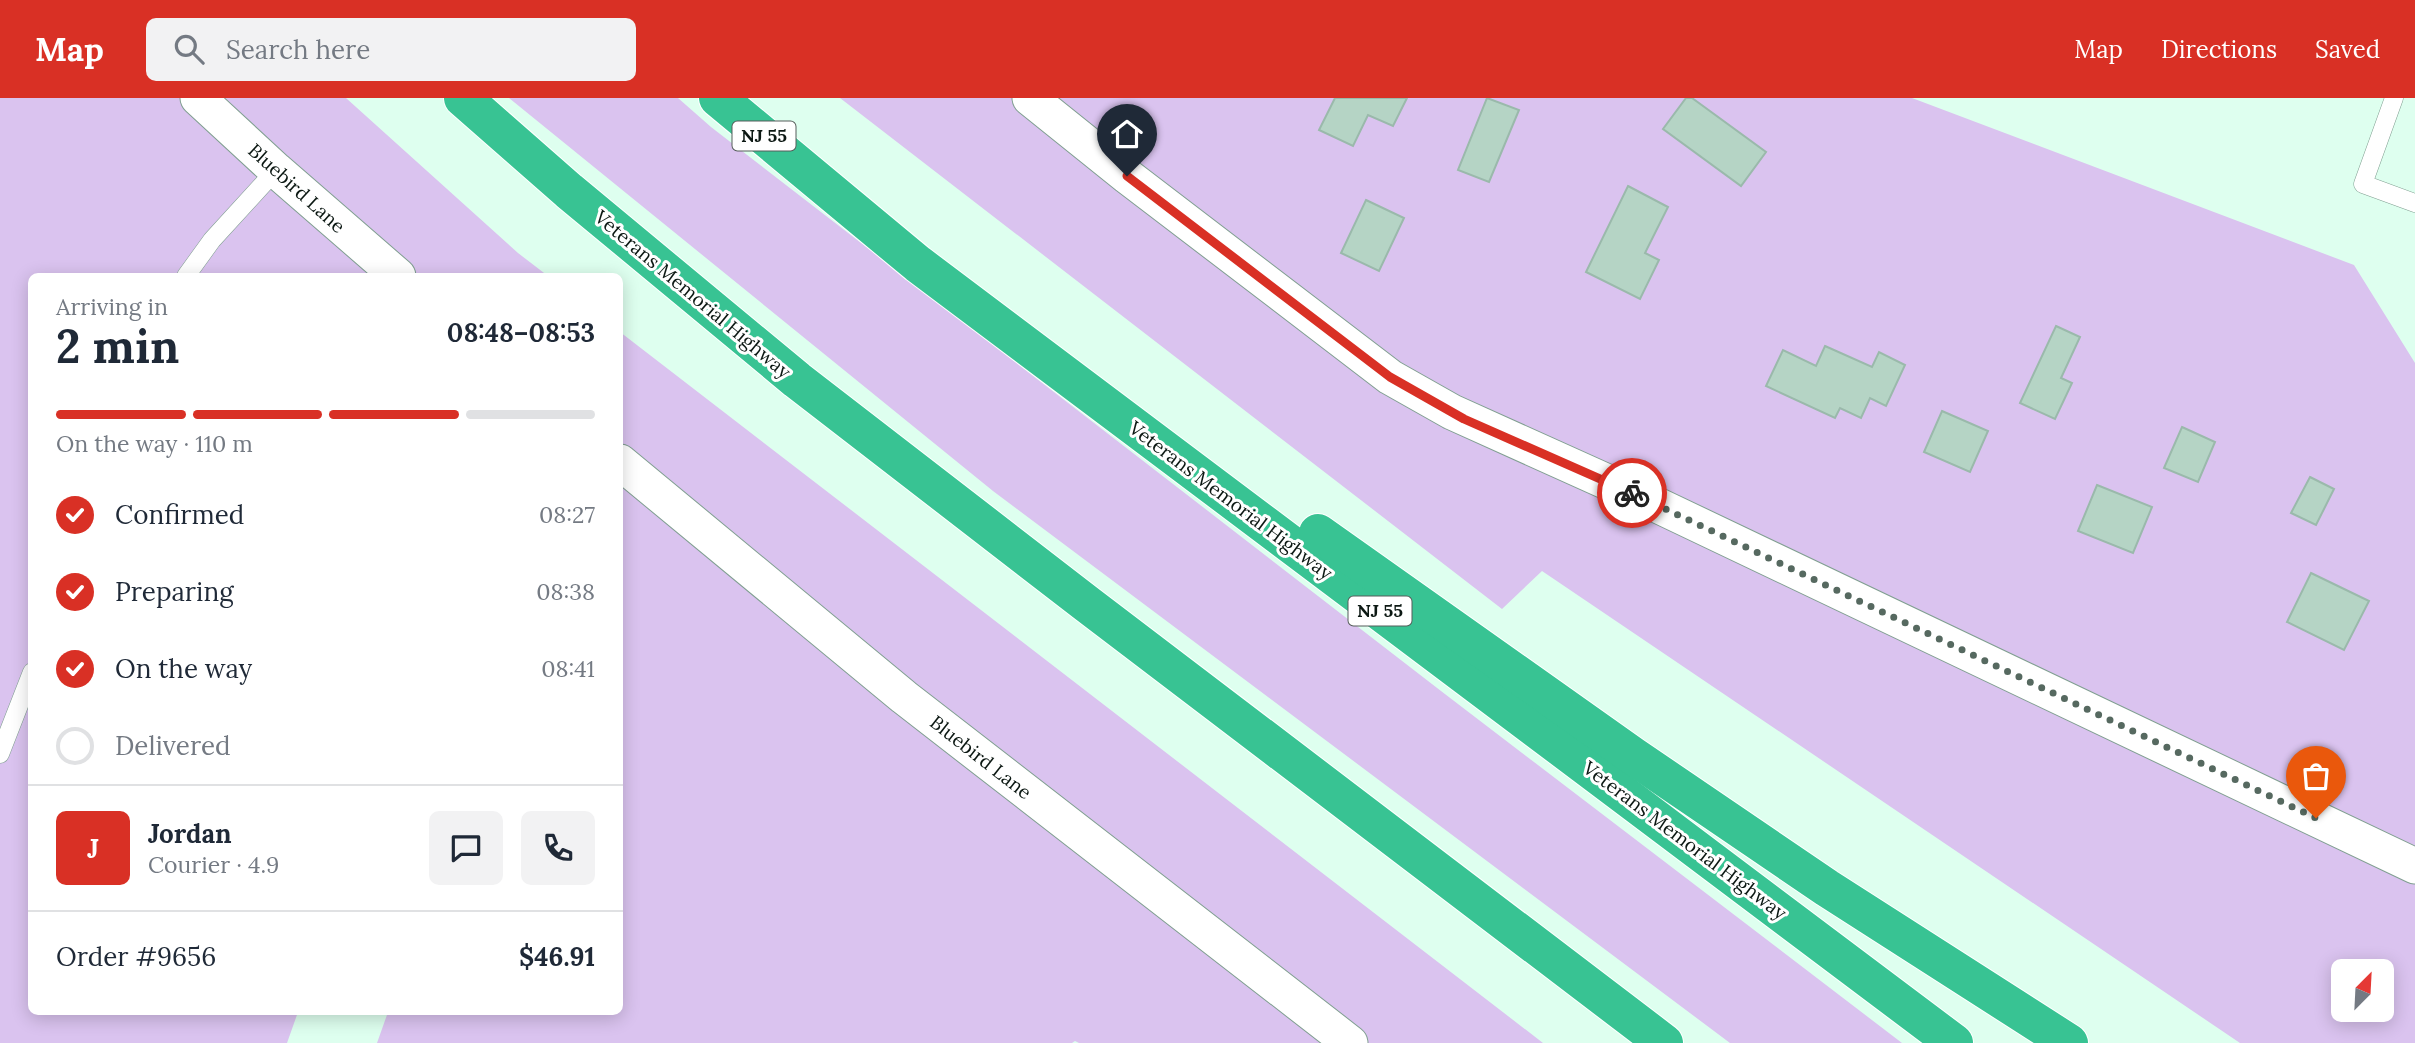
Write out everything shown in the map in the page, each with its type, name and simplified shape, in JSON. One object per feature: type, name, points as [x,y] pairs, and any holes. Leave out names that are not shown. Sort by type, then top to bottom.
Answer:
[{"type":"highway","name":"Veterans Memorial Highway","points":[[463,98],[569,191],[797,380],[1664,1043]]},
{"type":"highway","name":"Veterans Memorial Highway","points":[[718,98],[918,264],[1954,1043]]},
{"type":"highway","points":[[810,174],[1644,764],[1827,888],[2069,1043]]},
{"type":"highway","points":[[1590,987],[1645,1043]]},
{"type":"street","name":"Bluebird Lane","points":[[198,98],[395,273]]},
{"type":"street","points":[[1030,98],[1127,176],[1390,377],[1452,412],[1634,494],[2415,866]]},
{"type":"street","name":"Bluebird Lane","points":[[623,464],[904,697],[1350,1043]]},
{"type":"lane","points":[[2394,98],[2363,184],[2415,203]]},
{"type":"lane","points":[[189,273],[212,240],[276,170]]},
{"type":"lane","points":[[0,754],[28,681]]},
{"type":"shaded area","points":[[0,98],[346,98],[518,253],[544,273],[28,273],[28,1015],[297,1015],[287,1043],[0,1043]]},
{"type":"shaded area","points":[[509,98],[678,98],[711,127],[1441,691],[1902,1043],[1730,1043],[993,491]]},
{"type":"shaded area","points":[[840,98],[1912,98],[2354,265],[2415,363],[2415,1043],[2240,1043],[1542,571],[1502,609]]},
{"type":"shaded area","points":[[623,334],[1543,1043],[1075,1041],[377,1043],[387,1015],[623,1015]]},
{"type":"building","points":[[1335,98],[1407,98],[1393,126],[1368,115],[1353,146],[1319,130]]},
{"type":"building","points":[[1487,98],[1519,110],[1489,182],[1458,170]]},
{"type":"building","points":[[1686,98],[1692,98],[1766,152],[1741,186],[1663,129]]},
{"type":"building","points":[[1628,186],[1668,207],[1645,253],[1659,260],[1640,299],[1586,272]]},
{"type":"building","points":[[1366,200],[1404,218],[1379,271],[1341,253]]},
{"type":"building","points":[[2056,326],[2080,337],[2061,378],[2072,383],[2055,419],[2020,403]]},
{"type":"building","points":[[1825,346],[1872,367],[1879,352],[1905,365],[1886,406],[1870,398],[1861,418],[1840,408],[1835,418],[1766,386],[1783,350],[1816,366]]},
{"type":"building","points":[[1942,411],[1988,431],[1970,472],[1924,452]]},
{"type":"building","points":[[2182,427],[2215,442],[2198,482],[2164,468]]},
{"type":"building","points":[[2310,477],[2334,489],[2316,525],[2291,513]]},
{"type":"building","points":[[2097,485],[2152,507],[2133,553],[2078,531]]},
{"type":"building","points":[[2311,573],[2369,601],[2344,650],[2287,622]]},
{"type":"way so far","points":[[1632,493],[2316,818]]},
{"type":"route","points":[[1127,176],[1390,377],[1464,419],[1632,493]]}]
